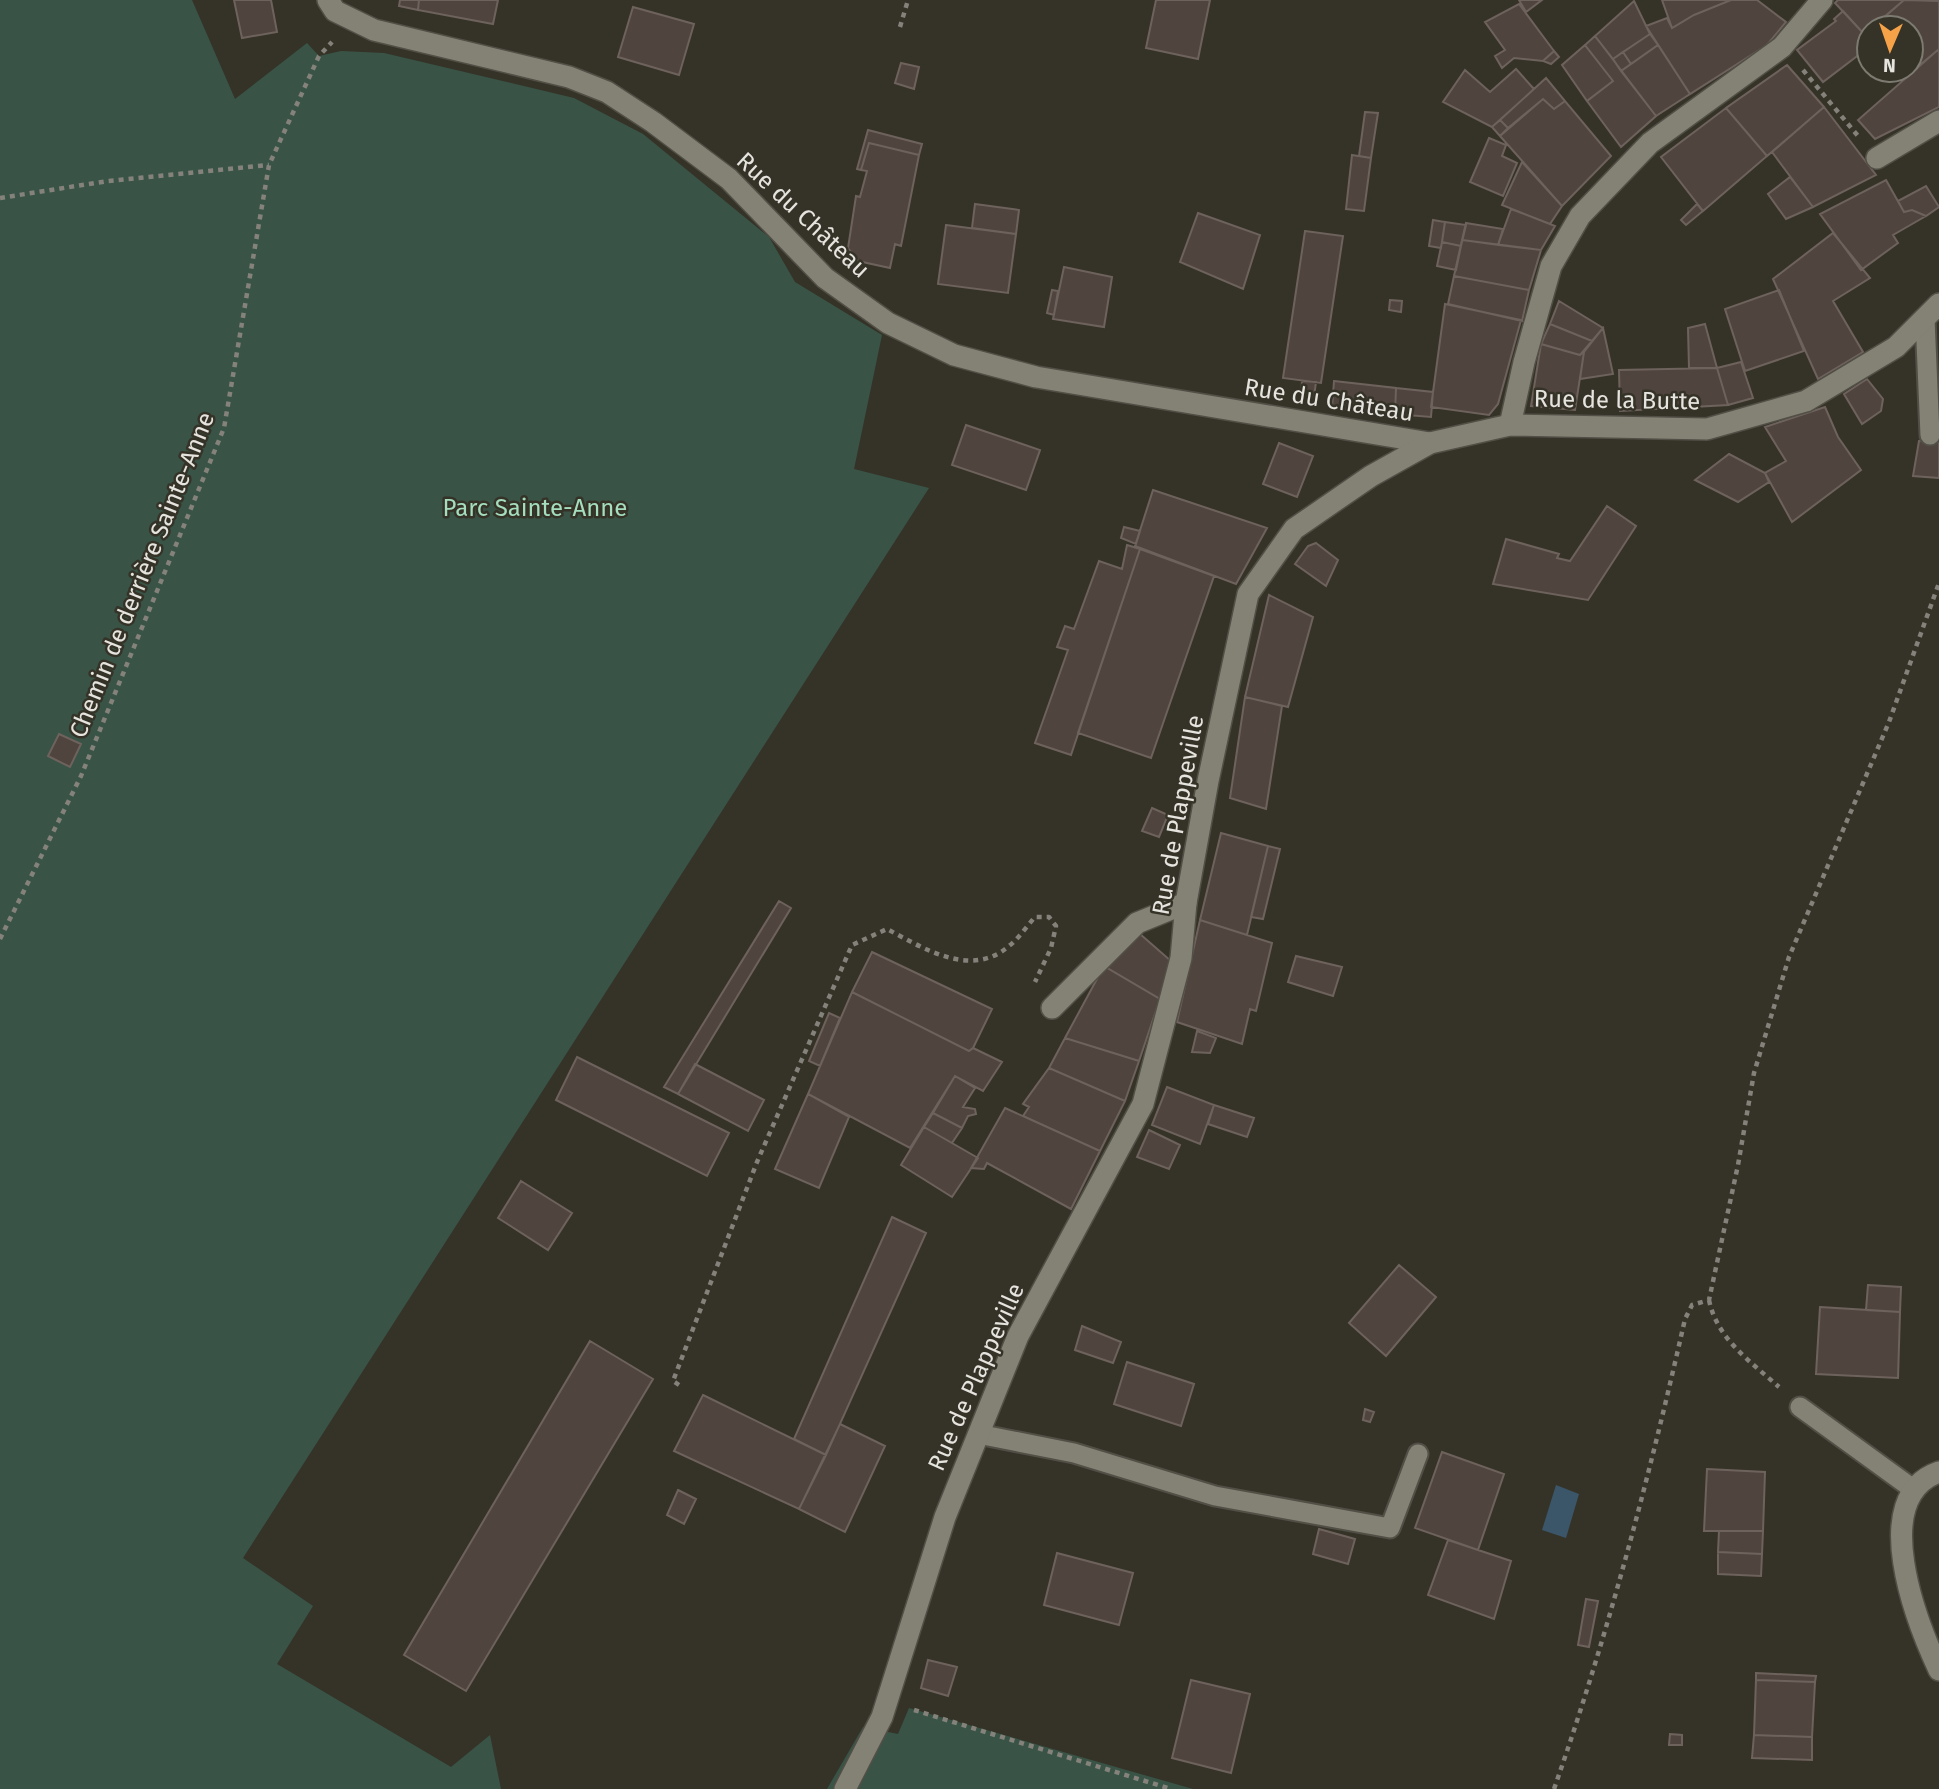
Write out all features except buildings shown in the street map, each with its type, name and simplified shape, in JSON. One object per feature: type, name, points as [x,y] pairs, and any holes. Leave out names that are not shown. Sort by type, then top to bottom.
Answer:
[{"type":"street","name":"Rue du Château","points":[[328,0],[335,11],[352,22],[374,30],[569,77],[607,92],[653,121],[729,179],[825,278],[888,323],[954,355],[1036,377],[1430,443]]},
{"type":"street","points":[[1510,425],[1524,362],[1551,267],[1580,216],[1650,143],[1783,47],[1822,0]]},
{"type":"street","points":[[1877,158],[1939,121]]},
{"type":"street","name":"Rue de la Butte","points":[[1510,425],[1707,429],[1806,401],[1896,347],[1932,311]]},
{"type":"street","name":"Rue de Plappeville","points":[[845,1789],[862,1760],[886,1702],[945,1517],[1018,1336],[1143,1104],[1181,958],[1186,902],[1208,781],[1248,594],[1294,529],[1371,475],[1430,443],[1510,425]]},
{"type":"street","points":[[1052,1007],[1137,923],[1186,902]]},
{"type":"street","points":[[1939,1472],[1913,1489],[1904,1511],[1903,1564],[1921,1631],[1939,1670]]},
{"type":"lane","points":[[1930,435],[1932,311]]},
{"type":"lane","points":[[1800,1407],[1913,1489]]},
{"type":"lane","points":[[978,1434],[1074,1454],[1215,1496],[1390,1528],[1418,1454]]},
{"type":"path","points":[[900,27],[908,0]]},
{"type":"path","name":"Chemin de derrière Sainte-Anne","points":[[0,939],[81,776],[224,428],[269,165],[319,56],[352,22]]},
{"type":"path","points":[[1783,47],[1877,158]]},
{"type":"path","points":[[0,198],[108,181],[269,165]]},
{"type":"path","points":[[1800,1407],[1726,1339],[1713,1321],[1709,1300],[1738,1165],[1754,1073],[1789,957],[1889,722],[1939,583]]},
{"type":"path","points":[[679,1385],[673,1381],[757,1162],[852,945],[887,929],[942,957],[978,961],[1008,947],[1035,917],[1049,917],[1056,926],[1051,948],[1034,977],[1035,992],[1052,1007]]},
{"type":"path","points":[[1554,1789],[1582,1710],[1650,1474],[1685,1319],[1692,1305],[1709,1300]]},
{"type":"path","points":[[886,1702],[1171,1789]]},
{"type":"green space","name":"Parc Sainte-Anne","points":[[0,0],[192,0],[235,99],[307,43],[319,56],[341,51],[384,53],[574,98],[643,134],[769,237],[795,282],[882,335],[854,469],[929,488],[243,1558],[313,1606],[277,1664],[451,1767],[490,1735],[501,1789],[0,1789]]},
{"type":"green space","points":[[909,1708],[1193,1789],[827,1789],[863,1727],[898,1734]]},
{"type":"water","points":[[1556,1485],[1579,1494],[1566,1538],[1542,1530]]}]
